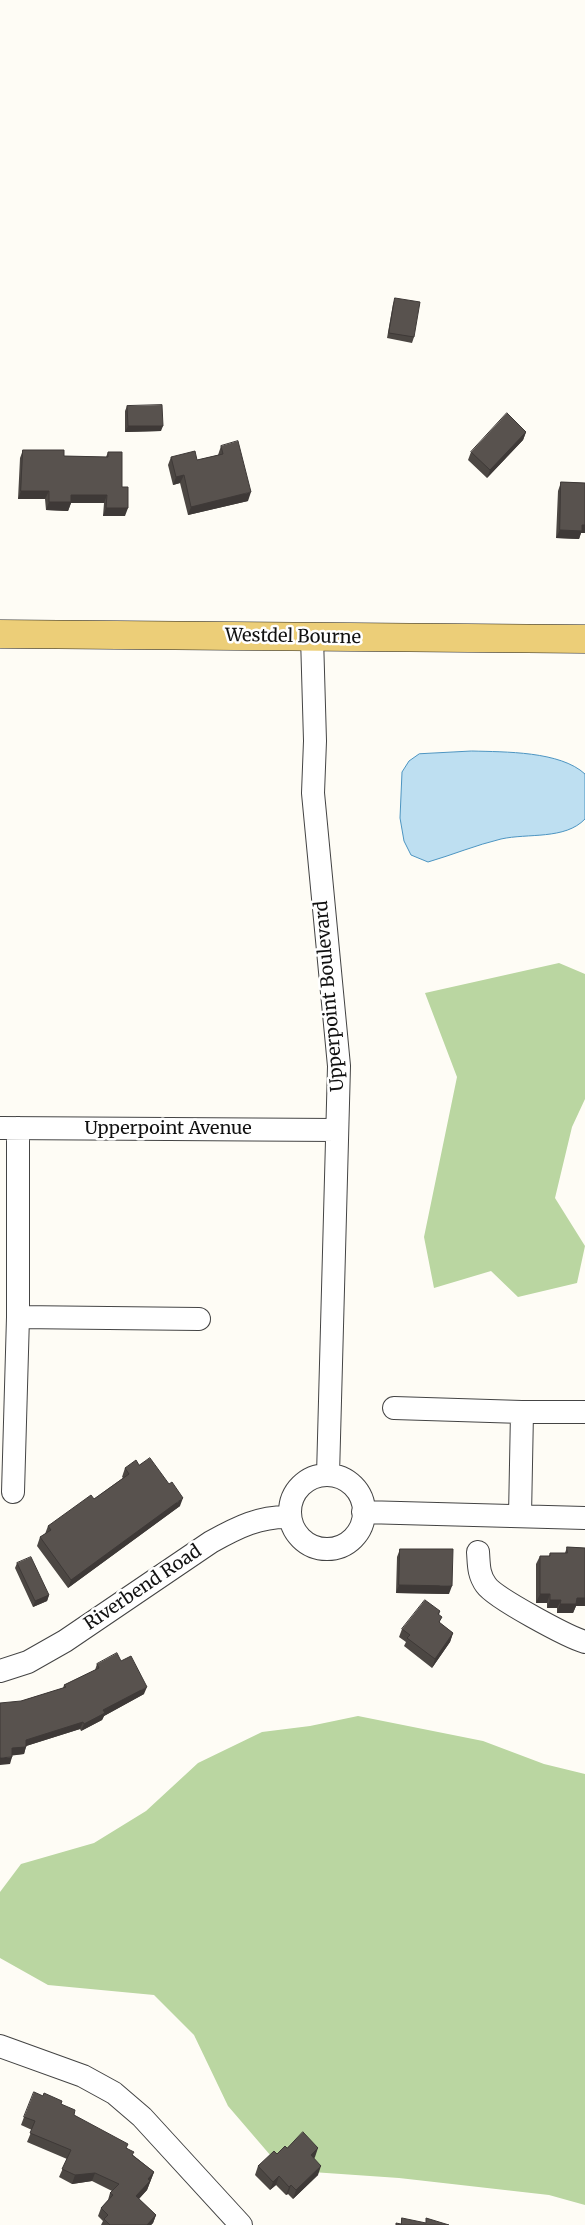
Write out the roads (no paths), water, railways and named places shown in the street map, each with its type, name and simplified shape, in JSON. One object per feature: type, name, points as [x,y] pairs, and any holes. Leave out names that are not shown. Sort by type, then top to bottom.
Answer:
[{"type":"main road","name":"Westdel Bourne","points":[[0,634],[585,640]]},
{"type":"street","name":"Upperpoint Boulevard","points":[[312,637],[315,741],[313,793],[339,1066],[328,1475]]},
{"type":"street","name":"Upperpoint Avenue","points":[[9,1128],[337,1130]]},
{"type":"street","points":[[9,1128],[18,1317],[13,1492]]},
{"type":"street","points":[[18,1317],[199,1319]]},
{"type":"street","points":[[394,1408],[585,1412]]},
{"type":"street","points":[[520,1516],[522,1412]]},
{"type":"street","points":[[328,1475],[338,1477],[355,1488],[360,1497],[363,1512],[361,1527],[356,1536],[348,1543],[333,1549],[316,1548],[302,1540],[296,1533],[290,1517],[291,1504],[300,1487],[308,1480],[328,1475]]},
{"type":"street","points":[[363,1512],[585,1518]]},
{"type":"street","name":"Riverbend Road","points":[[0,1670],[28,1662],[65,1641],[230,1531],[246,1523],[265,1518],[290,1517]]},
{"type":"street","points":[[478,1552],[479,1572],[486,1586],[504,1599],[571,1638],[585,1642]]},
{"type":"street","points":[[0,2046],[84,2076],[114,2093],[142,2117],[241,2225]]},
{"type":"water","points":[[472,751],[532,754],[574,766],[585,774],[585,819],[577,826],[557,833],[501,839],[428,862],[411,855],[404,841],[400,818],[402,772],[409,761],[419,754]]}]
